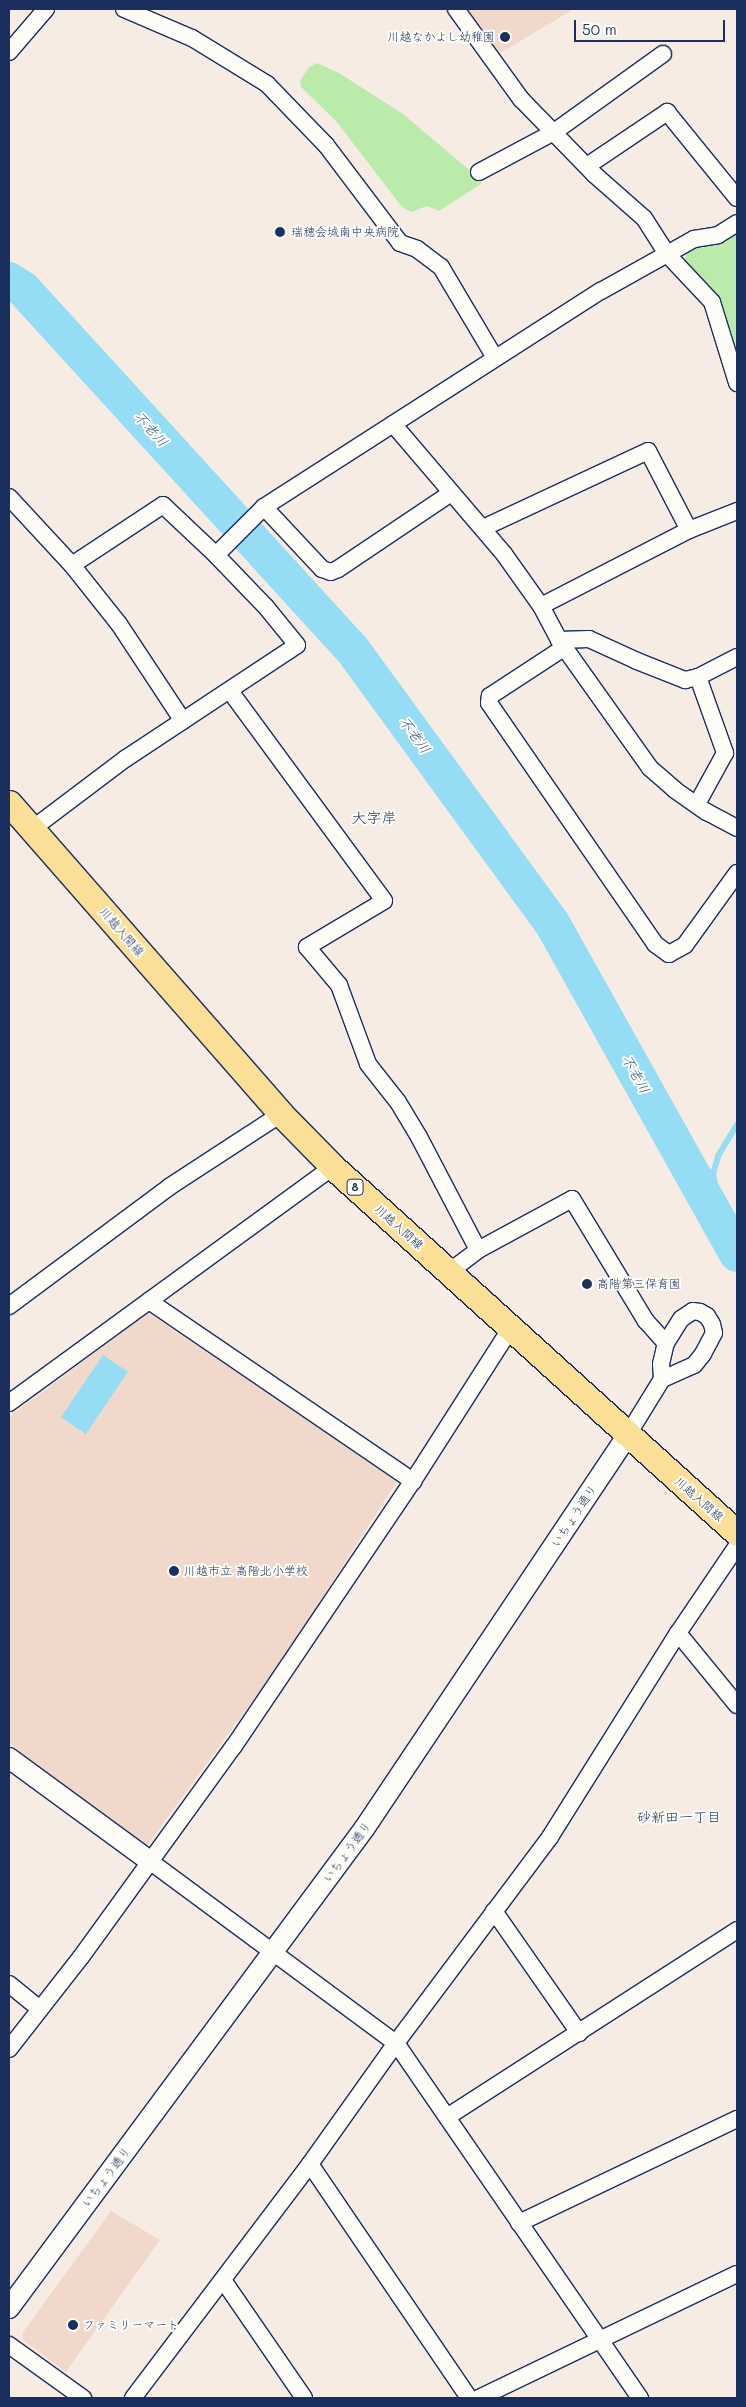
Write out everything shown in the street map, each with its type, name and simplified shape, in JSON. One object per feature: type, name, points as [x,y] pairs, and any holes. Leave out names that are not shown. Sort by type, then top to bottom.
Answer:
[{"type":"main road","name":"川越入間線","points":[[9,803],[281,1114],[333,1167],[737,1534]]},
{"type":"street","points":[[9,52],[46,9]]},
{"type":"street","points":[[124,9],[192,38],[267,84],[326,146],[400,243],[417,249],[441,267],[496,358]]},
{"type":"street","points":[[456,9],[520,99],[587,166],[644,218],[667,254],[712,302],[737,383]]},
{"type":"street","points":[[479,172],[554,132],[663,54]]},
{"type":"street","points":[[587,166],[667,112],[737,198]]},
{"type":"street","points":[[216,555],[259,512],[601,290],[694,239],[718,235],[737,223]]},
{"type":"street","points":[[393,424],[483,528],[541,606],[562,643],[650,768],[675,790],[737,828]]},
{"type":"street","points":[[483,528],[648,451],[689,530]]},
{"type":"street","points":[[259,512],[322,569],[331,572],[451,493]]},
{"type":"street","points":[[9,497],[72,565],[119,624],[183,721]]},
{"type":"street","points":[[32,830],[125,759],[297,645],[266,607],[216,555],[163,505],[72,565]]},
{"type":"street","points":[[541,606],[689,530],[737,511]]},
{"type":"street","points":[[737,657],[698,676],[685,680],[589,639],[562,643],[490,696],[489,703],[655,944],[669,954],[685,945],[737,873]]},
{"type":"street","points":[[696,804],[725,754],[698,676]]},
{"type":"street","points":[[230,691],[384,901],[307,947],[338,985],[368,1064],[398,1102],[419,1137],[478,1250]]},
{"type":"street","points":[[9,1306],[169,1187],[281,1114]]},
{"type":"street","points":[[9,1402],[333,1167]]},
{"type":"street","points":[[449,1272],[478,1250],[572,1199],[646,1321],[666,1343]]},
{"type":"street","points":[[149,1301],[413,1481]]},
{"type":"street","name":"いちょう通り","points":[[9,2308],[274,1953],[364,1829],[449,1706],[627,1436],[662,1379],[661,1364],[666,1343],[681,1319],[694,1311],[707,1316],[712,1324],[714,1333],[710,1343],[694,1365],[662,1379]]},
{"type":"street","points":[[9,2049],[151,1862],[313,1632],[511,1328]]},
{"type":"street","points":[[133,2398],[310,2164],[396,2043],[550,1836],[678,1633],[737,1546]]},
{"type":"street","points":[[678,1633],[737,1705]]},
{"type":"street","points":[[9,1758],[396,2043],[640,2398]]},
{"type":"street","points":[[494,1911],[579,2033]]},
{"type":"street","points":[[447,2118],[737,1930]]},
{"type":"street","points":[[9,1984],[40,2009]]},
{"type":"street","points":[[520,2223],[737,2119]]},
{"type":"street","points":[[310,2164],[469,2398]]},
{"type":"street","points":[[479,2398],[737,2274]]},
{"type":"street","points":[[223,2280],[304,2398]]},
{"type":"street","points":[[9,2345],[83,2398]]},
{"type":"shaded area","name":"川越なかよし幼稚園","points":[[463,9],[574,9],[497,55]]},
{"type":"shaded area","name":"川越市立 高階北小学校","points":[[148,1313],[398,1480],[281,1662],[146,1847],[9,1743],[9,1417]]},
{"type":"shaded area","points":[[111,2211],[160,2240],[66,2372],[23,2340],[23,2332]]},
{"type":"green space","points":[[317,63],[339,73],[403,114],[481,180],[481,184],[439,211],[427,206],[411,212],[402,207],[336,121],[301,87],[300,81],[309,67]]},
{"type":"green space","points":[[737,232],[737,365],[685,263],[686,249]]},
{"type":"water","points":[[103,1355],[128,1372],[86,1434],[61,1417]]},
{"type":"waterway","name":"不老川","points":[[9,280],[23,289],[352,649],[552,923],[737,1254]]},
{"type":"waterway","points":[[725,1229],[713,1174],[718,1156],[737,1124]]},
{"type":"place","name":"川越なかよし幼稚園","points":[[505,37]]},
{"type":"place","name":"瑞穂会城南中央病院","points":[[280,232]]},
{"type":"place","name":"高階第三保育園","points":[[587,1284]]},
{"type":"place","name":"川越市立 高階北小学校","points":[[174,1571]]},
{"type":"place","name":"ファミリーマート","points":[[73,2325]]},
{"type":"district","name":"大字岸","points":[[374,818]]},
{"type":"district","name":"砂新田一丁目","points":[[679,1817]]}]
